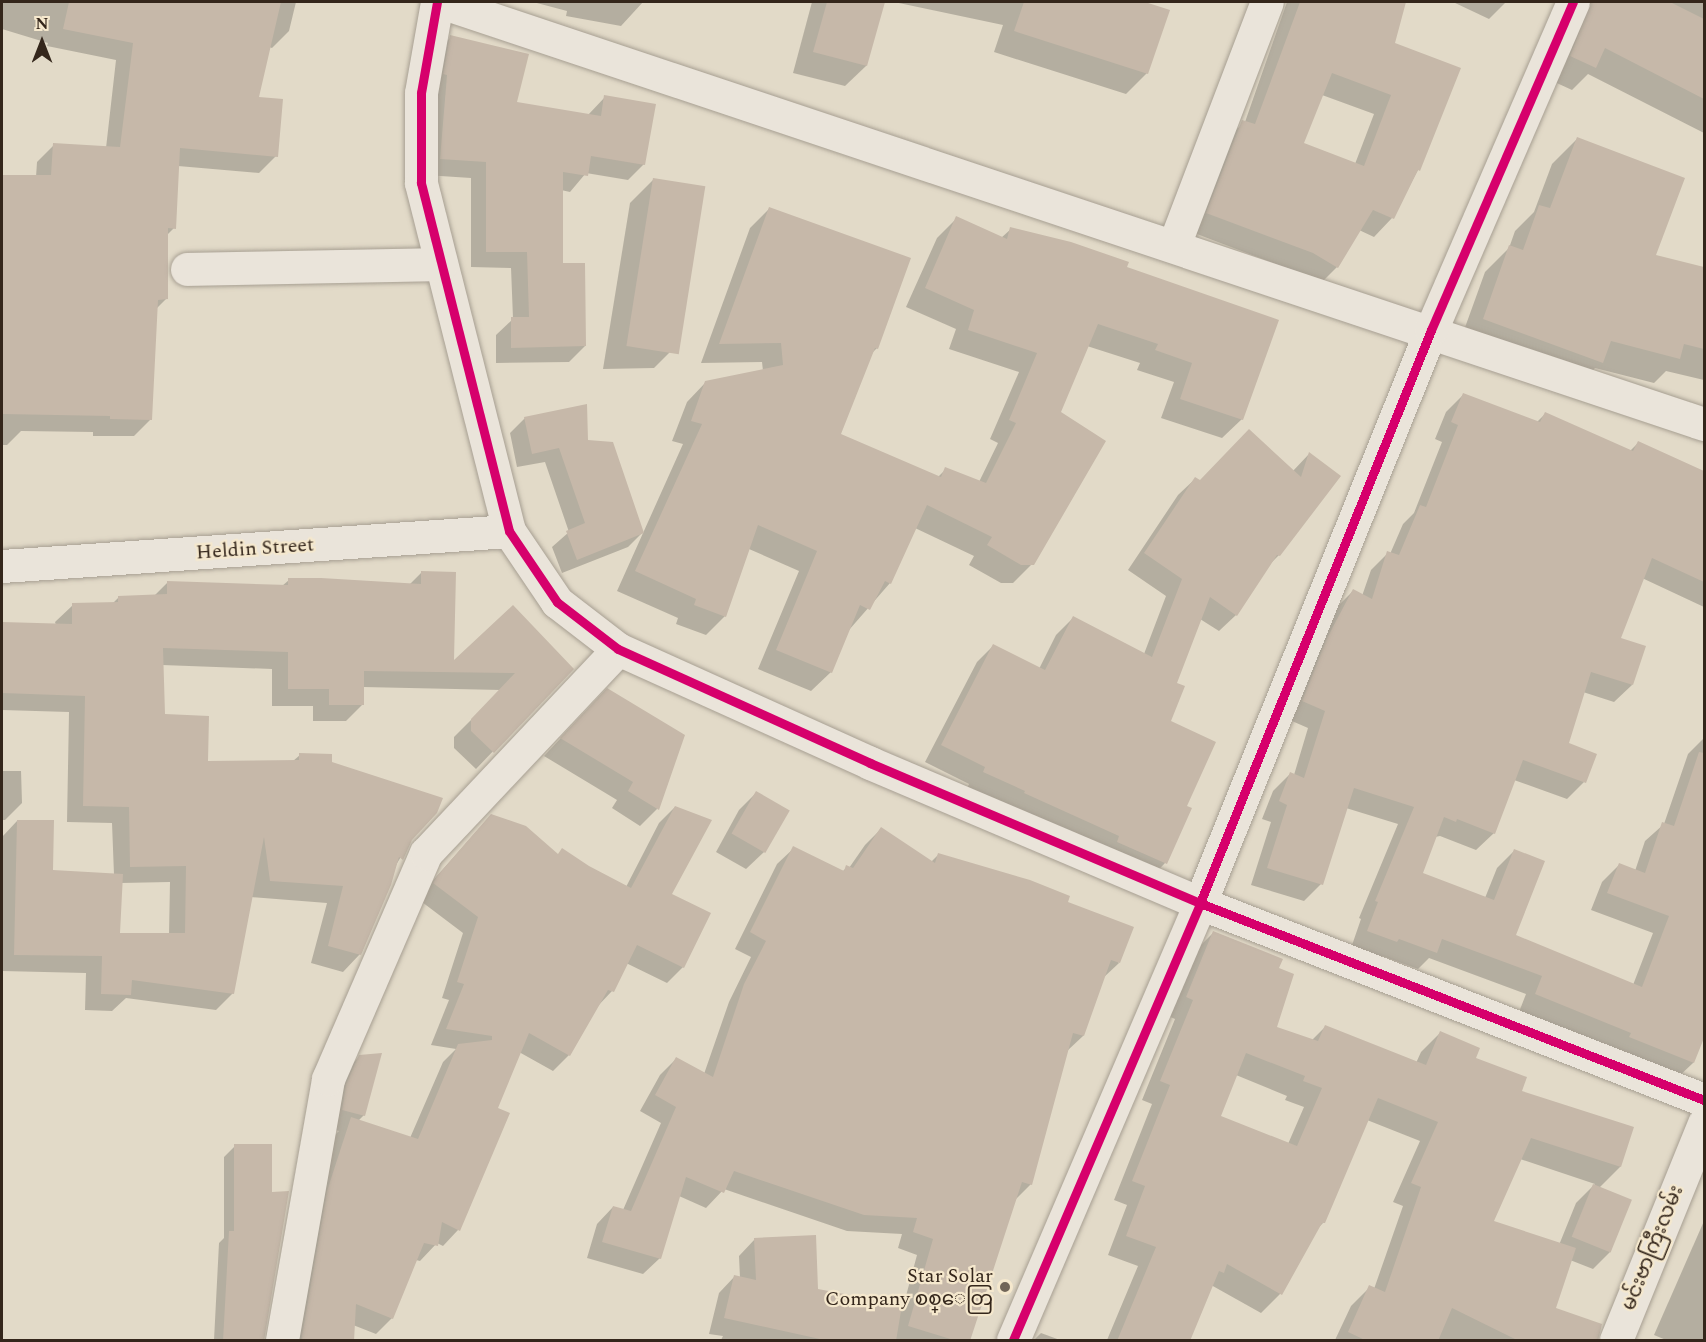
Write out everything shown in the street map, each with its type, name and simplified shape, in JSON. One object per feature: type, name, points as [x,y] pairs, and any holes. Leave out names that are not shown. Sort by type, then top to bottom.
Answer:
[{"type":"street","points":[[1704,424],[1431,330],[439,2],[421,93],[422,183],[509,531],[557,602],[618,649],[870,763],[1200,903],[1704,1100]]},
{"type":"street","points":[[1174,245],[1267,2]]},
{"type":"street","points":[[1013,1341],[1200,903],[1431,330],[1573,2]]},
{"type":"street","points":[[187,269],[441,264]]},
{"type":"street","name":"Heldin Street","points":[[2,566],[509,531]]},
{"type":"street","points":[[282,1341],[328,1079],[426,853],[618,649]]},
{"type":"street","name":"မင်းဗာကြီးလမ်း","points":[[1616,1341],[1704,1123]]},
{"type":"building","points":[[69,2],[281,2],[259,97],[283,99],[278,157],[180,148],[176,229],[168,228],[168,299],[158,300],[152,420],[110,419],[110,416],[2,414],[2,175],[51,175],[53,143],[120,147],[133,43],[63,29]]},
{"type":"building","points":[[827,2],[885,2],[867,66],[813,52]]},
{"type":"building","points":[[1024,2],[1145,2],[1170,10],[1148,74],[1014,31]]},
{"type":"building","points":[[1300,2],[1406,2],[1395,43],[1461,68],[1420,171],[1418,170],[1394,219],[1373,210],[1338,268],[1313,253],[1206,213],[1242,120],[1255,124]],"holes":[[[1332,73],[1391,95],[1364,166],[1304,143]]]},
{"type":"building","points":[[1591,2],[1670,2],[1704,19],[1704,99],[1605,48],[1596,68],[1570,56]]},
{"type":"building","points":[[450,35],[529,54],[517,102],[601,116],[604,95],[656,104],[645,165],[591,156],[588,176],[563,172],[563,263],[585,263],[586,346],[511,348],[511,317],[529,317],[527,252],[486,252],[486,162],[440,159],[447,75],[443,74]]},
{"type":"building","points":[[1577,137],[1685,178],[1656,255],[1704,267],[1704,349],[1684,344],[1680,359],[1611,341],[1603,363],[1483,319],[1509,245],[1523,250],[1539,205],[1550,208]]},
{"type":"building","points":[[653,178],[705,186],[679,354],[626,346]]},
{"type":"building","points":[[769,207],[911,258],[878,349],[875,348],[841,434],[941,477],[945,467],[986,483],[1016,423],[1009,420],[1037,353],[968,330],[974,310],[925,288],[956,216],[1007,239],[1010,227],[1071,242],[1129,262],[1127,267],[1279,320],[1243,420],[1180,399],[1192,363],[1155,350],[1158,344],[1098,324],[1061,412],[1106,441],[1034,565],[1021,565],[987,545],[992,537],[927,505],[891,584],[885,581],[870,610],[860,605],[832,673],[776,650],[817,551],[758,525],[726,617],[694,605],[696,599],[635,571],[702,424],[691,421],[705,381],[783,365],[781,343],[719,344]]},
{"type":"building","points":[[1463,393],[1540,422],[1545,412],[1633,451],[1638,441],[1704,471],[1704,582],[1652,558],[1621,638],[1646,646],[1633,685],[1591,672],[1569,743],[1597,754],[1586,783],[1523,760],[1495,834],[1457,819],[1456,822],[1444,817],[1423,873],[1494,900],[1514,849],[1545,861],[1516,935],[1642,987],[1669,916],[1607,893],[1619,863],[1645,873],[1662,822],[1674,826],[1699,752],[1704,753],[1704,1038],[1694,1063],[1629,1037],[1631,1033],[1535,994],[1542,976],[1442,939],[1437,953],[1399,939],[1397,942],[1367,931],[1378,902],[1375,901],[1414,807],[1354,788],[1323,885],[1267,868],[1287,805],[1279,801],[1290,772],[1304,778],[1325,711],[1302,701],[1326,640],[1353,589],[1372,599],[1387,551],[1399,555],[1420,505],[1426,507],[1458,425],[1451,422]]},
{"type":"building","points":[[587,404],[588,440],[613,442],[644,533],[577,560],[566,531],[585,523],[559,448],[532,454],[524,417]]},
{"type":"building","points":[[1249,429],[1301,477],[1309,452],[1341,476],[1280,556],[1277,555],[1237,616],[1210,597],[1177,683],[1185,686],[1171,721],[1216,742],[1187,806],[1192,808],[1167,864],[1117,842],[1119,836],[983,772],[985,767],[941,745],[993,644],[1045,670],[1073,616],[1152,657],[1182,579],[1144,553],[1195,477],[1200,480]]},
{"type":"building","points":[[421,571],[456,572],[454,660],[513,605],[574,669],[494,753],[471,731],[471,719],[515,673],[364,671],[364,705],[329,705],[329,689],[288,689],[288,652],[163,648],[165,714],[209,716],[208,761],[299,760],[299,753],[332,754],[332,762],[443,798],[437,813],[412,840],[403,860],[399,857],[391,885],[361,955],[328,946],[343,886],[270,881],[264,837],[234,994],[132,980],[131,995],[101,994],[102,956],[14,955],[17,820],[54,820],[53,870],[123,874],[120,933],[185,933],[186,866],[130,867],[129,807],[83,806],[85,696],[2,693],[2,622],[72,624],[72,603],[118,602],[118,596],[167,594],[167,581],[288,585],[288,578],[321,578],[421,584]]},
{"type":"building","points":[[607,688],[685,735],[659,810],[628,791],[633,782],[560,738]]},
{"type":"building","points":[[756,791],[790,810],[765,853],[732,833]]},
{"type":"building","points":[[675,806],[712,820],[672,894],[711,913],[684,968],[637,945],[614,992],[608,990],[570,1056],[529,1033],[498,1108],[510,1113],[460,1231],[442,1222],[438,1246],[424,1243],[393,1319],[356,1304],[354,1341],[301,1341],[327,1191],[351,1117],[418,1139],[458,1044],[492,1040],[492,1036],[446,1029],[464,984],[457,982],[478,917],[433,883],[437,876],[491,814],[526,826],[558,854],[562,848],[589,866],[631,888]]},
{"type":"building","points":[[881,827],[935,863],[938,853],[1030,880],[1070,896],[1068,902],[1134,927],[1120,963],[1111,960],[1084,1036],[1073,1033],[1032,1185],[1022,1182],[970,1341],[957,1341],[908,1326],[933,1239],[913,1232],[917,1218],[864,1215],[734,1171],[724,1193],[686,1177],[661,1259],[602,1242],[613,1206],[631,1211],[676,1107],[655,1095],[676,1057],[713,1077],[744,984],[766,941],[750,932],[793,846],[844,871],[846,865],[853,868]]},
{"type":"building","points":[[1213,931],[1283,959],[1279,968],[1294,974],[1277,1027],[1318,1041],[1325,1025],[1426,1065],[1440,1031],[1480,1048],[1476,1058],[1527,1077],[1522,1091],[1634,1127],[1621,1167],[1531,1138],[1494,1221],[1576,1248],[1556,1308],[1602,1324],[1598,1341],[1519,1341],[1452,1308],[1438,1341],[1367,1341],[1348,1332],[1369,1285],[1385,1292],[1421,1187],[1411,1183],[1438,1122],[1378,1098],[1325,1223],[1322,1223],[1282,1295],[1227,1264],[1224,1273],[1219,1271],[1190,1341],[1117,1341],[1156,1247],[1126,1236],[1145,1186],[1132,1181],[1170,1085],[1160,1081],[1193,1000],[1186,997]],"holes":[[[1246,1053],[1305,1076],[1303,1081],[1322,1088],[1297,1146],[1221,1116]]]},
{"type":"building","points":[[382,1053],[365,1116],[342,1110],[346,1084],[359,1055]]},
{"type":"building","points":[[234,1144],[272,1144],[272,1192],[289,1191],[264,1341],[223,1341],[229,1231],[234,1231]]},
{"type":"building","points":[[1593,1184],[1632,1200],[1611,1253],[1572,1237]]},
{"type":"building","points":[[816,1235],[818,1289],[902,1305],[896,1341],[829,1341],[724,1318],[734,1275],[756,1280],[754,1238]]},
{"type":"cycle path","points":[[437,2],[421,93],[421,183],[509,531],[557,602],[618,649],[870,763],[1200,903],[1704,1100]]},
{"type":"cycle path","points":[[1013,1340],[1200,903],[1431,330],[1573,2]]},
{"type":"place","name":"Star Solar Company စစ္ေတြ","points":[[1005,1287]]}]
